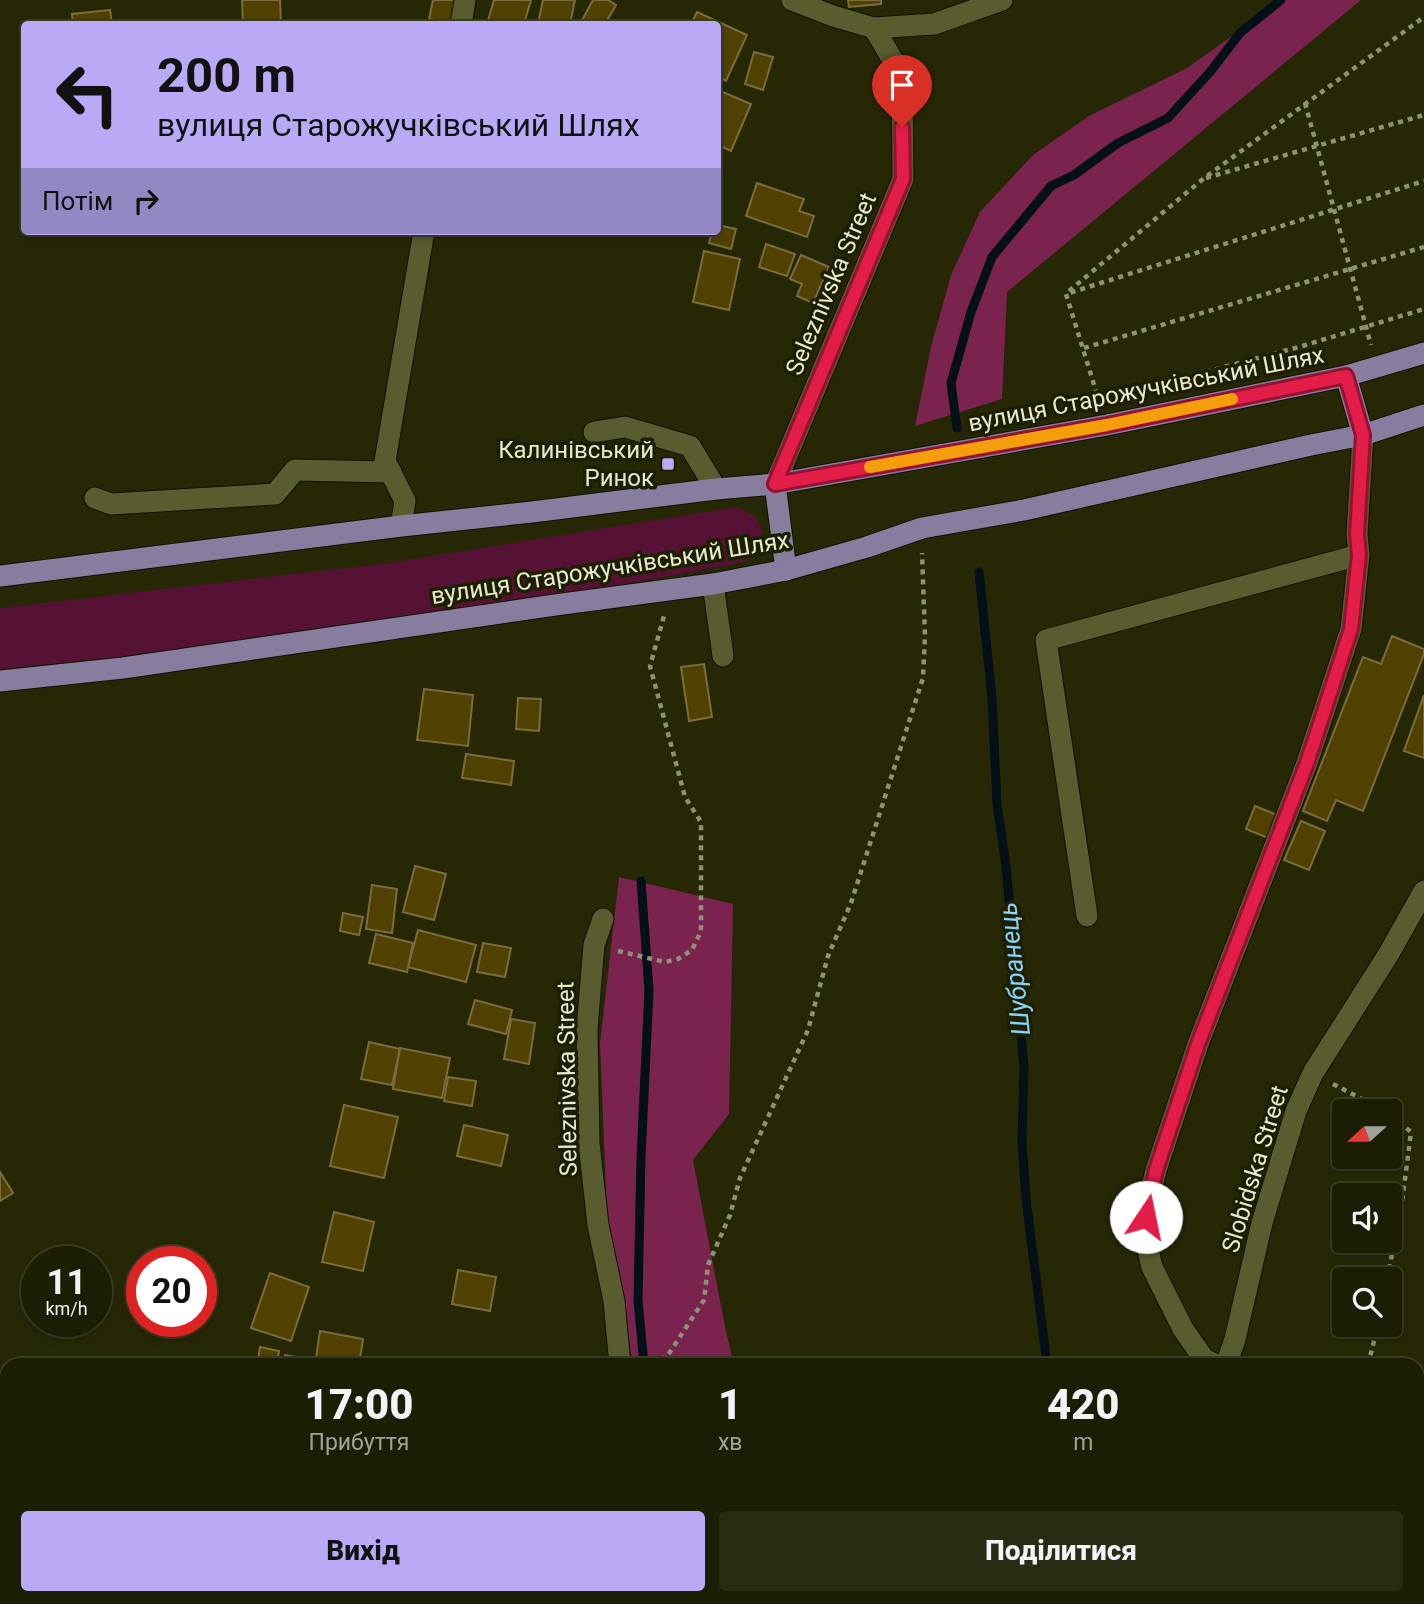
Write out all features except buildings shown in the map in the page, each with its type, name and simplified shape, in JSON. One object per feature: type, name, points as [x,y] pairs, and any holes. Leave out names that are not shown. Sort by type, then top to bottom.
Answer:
[{"type":"main road","name":"вулиця Старожучківський Шлях","points":[[0,576],[401,526],[775,484],[1107,425],[1346,376],[1424,353]]},
{"type":"main road","points":[[1346,376],[1363,435]]},
{"type":"main road","name":"вулиця Старожучківський Шлях","points":[[0,681],[123,668],[713,584],[786,570],[922,528],[1024,510],[1311,444],[1363,435],[1424,415]]},
{"type":"main road","points":[[775,484],[786,570]]},
{"type":"street","points":[[462,21],[465,0]]},
{"type":"street","points":[[792,0],[874,28],[934,24],[1002,0]]},
{"type":"street","name":"Seleznivska Street","points":[[775,484],[903,179],[902,76],[874,28]]},
{"type":"street","points":[[401,526],[405,501],[385,461],[423,235]]},
{"type":"street","points":[[594,432],[625,427],[690,446],[716,489]]},
{"type":"street","points":[[1203,1358],[1183,1329],[1152,1267],[1144,1233],[1148,1202],[1198,1044],[1307,763],[1351,629],[1359,555],[1357,534],[1363,435]]},
{"type":"street","points":[[95,498],[111,504],[275,494],[295,470],[391,472]]},
{"type":"street","points":[[1087,916],[1045,639],[1359,555]]},
{"type":"street","points":[[713,584],[723,656]]},
{"type":"street","name":"Slobidska Street","points":[[1228,1358],[1266,1211],[1296,1111],[1313,1073],[1388,955],[1424,891]]},
{"type":"street","name":"Seleznivska Street","points":[[603,919],[594,945],[587,1029],[589,1143],[598,1225],[614,1301],[619,1358]]},
{"type":"path","points":[[1066,294],[1203,178],[1424,17]]},
{"type":"path","points":[[1305,103],[1365,327],[1379,368]]},
{"type":"path","points":[[1203,178],[1424,115]]},
{"type":"path","points":[[1066,294],[1424,181]]},
{"type":"path","points":[[1084,348],[1424,247]]},
{"type":"path","points":[[1066,294],[1107,425]]},
{"type":"path","points":[[1125,394],[1424,309]]},
{"type":"path","points":[[1086,404],[1112,397]]},
{"type":"path","points":[[662,1358],[668,1355],[704,1300],[708,1265],[730,1215],[740,1178],[808,1030],[828,956],[851,902],[923,678],[925,636],[922,528]]},
{"type":"path","points":[[624,952],[665,962],[678,959],[692,950],[701,931],[701,822],[685,797],[650,666],[671,590]]},
{"type":"path","points":[[1313,1073],[1362,1099]]},
{"type":"path","points":[[1389,1267],[1401,1210],[1411,1132],[1402,1124]]},
{"type":"path","points":[[1370,1358],[1375,1337]]},
{"type":"shaded area","points":[[1283,0],[1361,0],[1007,292],[1002,399],[915,426],[931,347],[951,275],[980,212],[1033,155],[1089,116],[1187,68]]},
{"type":"shaded area","points":[[737,507],[756,519],[761,528],[760,550],[744,562],[540,600],[110,658],[0,669],[0,608],[389,563]]},
{"type":"shaded area","points":[[619,877],[733,904],[729,1114],[693,1160],[732,1358],[632,1358],[607,1215],[600,1044]]},
{"type":"waterway","name":"Шубранець","points":[[957,428],[951,383],[971,312],[992,257],[1051,186],[1074,175],[1118,143],[1168,118],[1210,72],[1240,33],[1281,0]]},
{"type":"waterway","name":"Шубранець","points":[[979,572],[992,698],[997,804],[1006,866],[1024,1068],[1022,1141],[1026,1199],[1046,1358]]},
{"type":"waterway","points":[[641,881],[649,990],[638,1300],[643,1358]]},
{"type":"slow traffic","points":[[870,467],[1107,425],[1232,399]]},
{"type":"place","name":"Калинівський Ринок","points":[[668,464]]},
{"type":"route","points":[[902,127],[903,179],[775,484],[1107,425],[1346,376],[1363,435],[1357,534],[1359,555],[1351,629],[1307,763],[1198,1044],[1156,1170],[1146,1217]]}]
